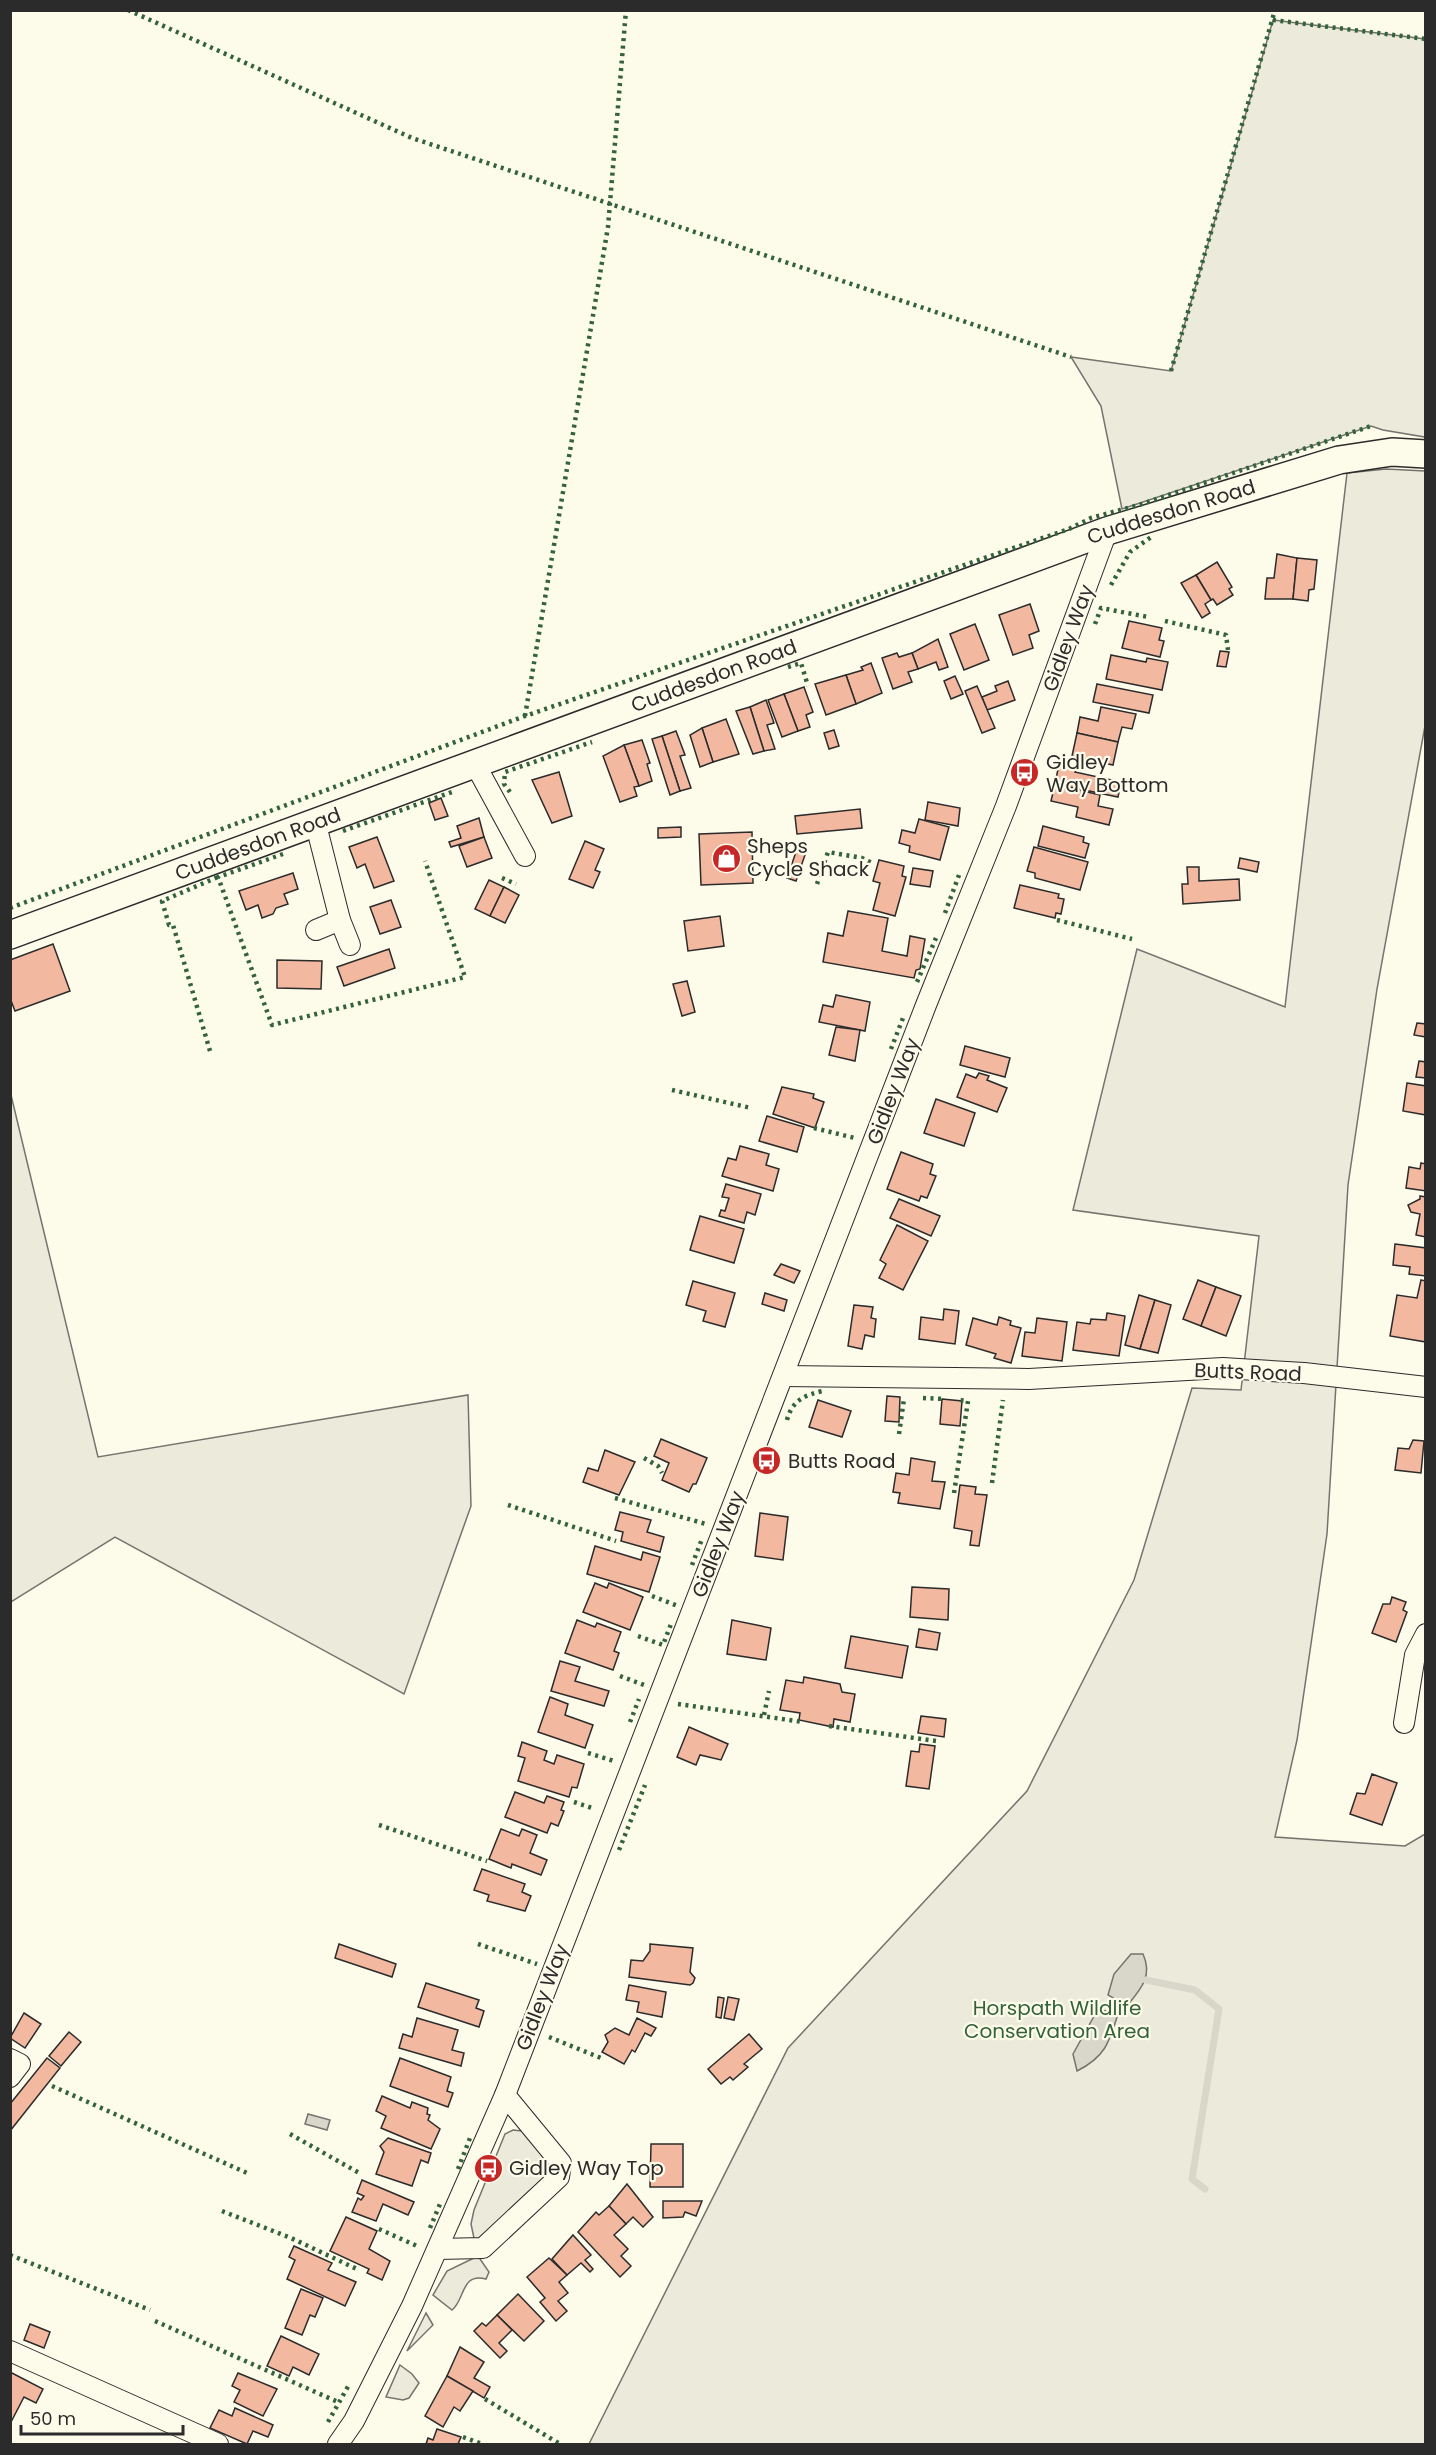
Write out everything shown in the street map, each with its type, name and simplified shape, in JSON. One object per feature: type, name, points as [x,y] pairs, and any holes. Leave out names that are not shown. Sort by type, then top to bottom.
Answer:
[{"type":"street","name":"Cuddesdon Road","points":[[10,935],[1107,531],[1339,460],[1392,452],[1425,454]]},
{"type":"street","name":"Gidley Way","points":[[338,2445],[354,2421],[438,2249],[505,2095],[926,1005],[1006,806],[1107,531]]},
{"type":"street","points":[[475,764],[525,856]]},
{"type":"street","points":[[315,821],[340,920],[350,945]]},
{"type":"street","points":[[316,930],[340,920]]},
{"type":"street","name":"Butts Road","points":[[783,1376],[1029,1379],[1223,1368],[1304,1373],[1425,1387]]},
{"type":"street","points":[[1404,1723],[1415,1655],[1425,1634]]},
{"type":"street","points":[[438,2249],[483,2248],[559,2177],[561,2163],[505,2095]]},
{"type":"street","points":[[10,2351],[218,2445]]},
{"type":"green space","points":[[1273,20],[1425,39],[1425,437],[1371,426],[1122,509],[1101,406],[1071,357],[1171,371]]},
{"type":"green space","name":"Horspath Wildlife Conservation Area","points":[[1386,469],[1425,471],[1425,726],[1377,989],[1348,1185],[1327,1534],[1297,1740],[1275,1837],[1405,1846],[1425,1834],[1425,2444],[589,2444],[788,2048],[1027,1791],[1134,1580],[1192,1388],[1241,1390],[1259,1236],[1073,1210],[1137,949],[1285,1007],[1347,473]]},
{"type":"green space","points":[[11,1095],[98,1457],[468,1395],[471,1506],[404,1694],[115,1537],[11,1602]]},
{"type":"green space","points":[[513,2130],[522,2131],[548,2158],[551,2177],[475,2243],[471,2224],[474,2210],[505,2134]]},
{"type":"green space","points":[[478,2256],[489,2272],[486,2279],[472,2279],[464,2288],[452,2310],[433,2295],[447,2271]]},
{"type":"green space","points":[[426,2313],[433,2325],[407,2351]]},
{"type":"green space","points":[[400,2365],[419,2383],[409,2398],[403,2400],[386,2397]]},
{"type":"shaded area","points":[[1131,1954],[1143,1954],[1147,1969],[1141,1988],[1127,2006],[1108,1995],[1114,1974]]},
{"type":"shaded area","points":[[1098,2009],[1118,2014],[1115,2024],[1105,2048],[1094,2060],[1077,2071],[1073,2054]]},
{"type":"shaded area","points":[[308,2114],[330,2120],[327,2130],[305,2124]]},
{"type":"building","points":[[1277,554],[1297,558],[1293,599],[1265,599],[1267,578],[1274,578]]},
{"type":"building","points":[[1297,558],[1317,560],[1314,589],[1309,590],[1308,601],[1293,599]]},
{"type":"building","points":[[1217,562],[1232,587],[1229,589],[1233,595],[1217,605],[1213,599],[1211,600],[1196,575]]},
{"type":"building","points":[[1196,575],[1211,600],[1205,604],[1210,613],[1202,618],[1181,583]]},
{"type":"building","points":[[1030,604],[1039,631],[1029,635],[1033,648],[1013,655],[999,615]]},
{"type":"building","points":[[1129,621],[1162,628],[1159,640],[1164,641],[1160,657],[1122,648]]},
{"type":"building","points":[[975,624],[989,660],[964,670],[950,634]]},
{"type":"building","points":[[938,639],[948,667],[939,670],[936,662],[918,669],[912,653]]},
{"type":"building","points":[[1220,651],[1229,652],[1226,667],[1217,666]]},
{"type":"building","points":[[897,653],[899,657],[912,653],[918,669],[908,672],[912,682],[893,689],[882,658]]},
{"type":"building","points":[[1111,655],[1146,662],[1147,658],[1168,662],[1162,690],[1106,679]]},
{"type":"building","points":[[871,663],[882,693],[856,704],[846,675],[863,670],[861,667]]},
{"type":"building","points":[[846,675],[856,704],[826,715],[815,684]]},
{"type":"building","points":[[955,676],[963,694],[951,699],[944,681]]},
{"type":"building","points":[[1008,681],[1015,700],[987,710],[982,697],[997,691],[995,686]]},
{"type":"building","points":[[1097,684],[1153,695],[1149,713],[1093,702]]},
{"type":"building","points":[[977,686],[995,728],[982,733],[965,691]]},
{"type":"building","points":[[804,687],[813,712],[806,715],[810,727],[798,731],[784,694]]},
{"type":"building","points":[[784,694],[798,731],[782,737],[768,700]]},
{"type":"building","points":[[766,700],[774,723],[767,725],[775,749],[764,751],[750,707]]},
{"type":"building","points":[[750,707],[764,751],[753,754],[736,711]]},
{"type":"building","points":[[1101,707],[1136,714],[1132,729],[1122,727],[1118,742],[1077,733],[1080,717],[1098,721]]},
{"type":"building","points":[[726,719],[739,754],[713,762],[702,728]]},
{"type":"building","points":[[702,728],[713,762],[700,767],[690,735]]},
{"type":"building","points":[[834,730],[839,746],[829,749],[824,733]]},
{"type":"building","points":[[676,731],[685,755],[680,756],[691,788],[680,791],[662,736]]},
{"type":"building","points":[[1077,733],[1118,742],[1113,765],[1072,756]]},
{"type":"building","points":[[662,736],[680,791],[670,795],[652,739]]},
{"type":"building","points":[[642,740],[650,763],[647,764],[652,781],[639,786],[624,745]]},
{"type":"building","points":[[624,745],[639,786],[634,787],[637,796],[620,802],[603,756]]},
{"type":"building","points":[[1059,764],[1078,768],[1075,772],[1121,782],[1118,797],[1055,784]]},
{"type":"building","points":[[559,772],[572,816],[552,823],[532,780]]},
{"type":"building","points":[[1055,784],[1100,795],[1098,806],[1113,809],[1109,825],[1076,817],[1078,807],[1051,801]]},
{"type":"building","points":[[441,798],[448,816],[435,820],[429,803]]},
{"type":"building","points":[[928,802],[960,808],[958,826],[925,820]]},
{"type":"building","points":[[860,809],[862,828],[797,834],[795,816]]},
{"type":"building","points":[[479,818],[484,837],[451,847],[449,842],[461,838],[457,826]]},
{"type":"building","points":[[919,819],[949,827],[940,860],[909,852],[910,846],[899,843],[902,830],[915,833]]},
{"type":"building","points":[[1043,826],[1084,837],[1083,842],[1089,844],[1085,858],[1038,846]]},
{"type":"building","points":[[681,827],[681,837],[658,838],[658,828]]},
{"type":"building","name":"Sheps Cycle Shack","points":[[752,832],[753,883],[701,885],[699,834]]},
{"type":"building","points":[[377,837],[394,881],[374,888],[365,864],[357,868],[349,847]]},
{"type":"building","points":[[484,837],[492,858],[467,867],[459,846]]},
{"type":"building","points":[[585,841],[604,849],[595,870],[600,872],[593,888],[569,879]]},
{"type":"building","points":[[1034,847],[1088,862],[1080,890],[1035,878],[1035,873],[1027,871]]},
{"type":"building","points":[[797,849],[806,852],[796,881],[787,878]]},
{"type":"building","points":[[1240,858],[1259,862],[1257,872],[1238,868]]},
{"type":"building","points":[[879,860],[904,866],[902,876],[906,877],[895,916],[873,910],[880,883],[873,881]]},
{"type":"building","points":[[1187,867],[1199,867],[1199,881],[1239,879],[1240,900],[1183,904],[1182,884],[1188,884]]},
{"type":"building","points":[[913,868],[933,871],[930,887],[910,884]]},
{"type":"building","points":[[293,873],[298,889],[284,894],[288,904],[276,908],[273,914],[262,918],[258,905],[246,910],[239,891]]},
{"type":"building","points":[[489,880],[504,887],[490,916],[475,909]]},
{"type":"building","points":[[1020,885],[1059,894],[1058,898],[1064,899],[1061,914],[1056,913],[1055,918],[1014,908]]},
{"type":"building","points":[[504,887],[519,895],[505,923],[490,916]]},
{"type":"building","points":[[391,900],[401,927],[380,934],[370,907]]},
{"type":"building","points":[[848,911],[888,918],[882,951],[907,956],[910,936],[925,939],[920,969],[916,970],[914,978],[823,962],[828,933],[843,936]]},
{"type":"building","points":[[720,916],[724,946],[688,951],[684,921]]},
{"type":"building","points":[[53,944],[70,991],[15,1011],[10,998],[10,960]]},
{"type":"building","points":[[389,949],[395,968],[344,986],[337,967]]},
{"type":"building","points":[[277,960],[322,961],[321,989],[277,988]]},
{"type":"building","points":[[687,981],[695,1012],[682,1016],[673,984]]},
{"type":"building","points":[[836,995],[870,1002],[865,1031],[819,1022],[823,1005],[833,1007]]},
{"type":"building","points":[[1417,1023],[1426,1024],[1426,1037],[1414,1035]]},
{"type":"building","points":[[836,1027],[860,1030],[855,1061],[829,1055]]},
{"type":"building","points":[[965,1046],[1010,1058],[1005,1077],[960,1065]]},
{"type":"building","points":[[1419,1061],[1426,1062],[1426,1078],[1416,1077]]},
{"type":"building","points":[[979,1073],[989,1076],[987,1080],[1007,1088],[997,1112],[957,1097],[966,1074],[976,1078]]},
{"type":"building","points":[[1407,1083],[1426,1086],[1426,1115],[1403,1111]]},
{"type":"building","points":[[782,1087],[814,1094],[813,1098],[824,1102],[815,1128],[773,1114]]},
{"type":"building","points":[[936,1099],[975,1113],[964,1146],[924,1133]]},
{"type":"building","points":[[767,1116],[804,1127],[797,1152],[759,1141]]},
{"type":"building","points":[[740,1146],[769,1154],[766,1165],[779,1169],[773,1191],[722,1176],[728,1158],[736,1160]]},
{"type":"building","points":[[901,1152],[933,1164],[930,1174],[936,1176],[927,1198],[921,1196],[919,1201],[887,1189]]},
{"type":"building","points":[[1421,1163],[1426,1164],[1426,1191],[1406,1188],[1409,1167],[1420,1169]]},
{"type":"building","points":[[726,1184],[761,1194],[755,1215],[747,1212],[744,1223],[719,1216],[721,1210],[725,1211],[729,1198],[722,1197]]},
{"type":"building","points":[[1420,1196],[1426,1197],[1426,1237],[1416,1235],[1420,1214],[1411,1212],[1408,1205],[1420,1199]]},
{"type":"building","points":[[899,1199],[940,1216],[931,1236],[890,1218]]},
{"type":"building","points":[[700,1216],[744,1229],[734,1263],[690,1250]]},
{"type":"building","points":[[897,1225],[928,1241],[903,1290],[879,1278],[886,1264],[880,1260]]},
{"type":"building","points":[[1395,1244],[1426,1248],[1426,1276],[1409,1274],[1410,1267],[1393,1265]]},
{"type":"building","points":[[781,1264],[800,1271],[794,1283],[774,1275]]},
{"type":"building","points":[[1198,1280],[1216,1287],[1201,1326],[1183,1319]]},
{"type":"building","points":[[1421,1280],[1426,1281],[1426,1342],[1390,1336],[1397,1295],[1417,1298]]},
{"type":"building","points":[[693,1281],[735,1293],[725,1327],[703,1321],[706,1311],[686,1305]]},
{"type":"building","points":[[1216,1287],[1241,1296],[1226,1336],[1201,1326]]},
{"type":"building","points":[[765,1293],[787,1300],[784,1311],[762,1304]]},
{"type":"building","points":[[1139,1295],[1155,1300],[1140,1349],[1125,1345]]},
{"type":"building","points":[[1155,1300],[1171,1305],[1158,1353],[1140,1349]]},
{"type":"building","points":[[854,1305],[873,1307],[871,1318],[876,1319],[874,1337],[865,1335],[862,1349],[848,1346]]},
{"type":"building","points":[[944,1309],[959,1311],[955,1344],[919,1339],[921,1317],[943,1320]]},
{"type":"building","points":[[1107,1313],[1125,1316],[1119,1356],[1073,1350],[1077,1322],[1090,1324],[1091,1319],[1106,1320]]},
{"type":"building","points":[[999,1317],[1011,1321],[1010,1325],[1021,1328],[1011,1363],[994,1358],[996,1354],[966,1345],[973,1318],[997,1325]]},
{"type":"building","points":[[1037,1318],[1067,1322],[1062,1361],[1022,1356],[1025,1332],[1035,1333]]},
{"type":"building","points":[[887,1396],[900,1397],[899,1422],[885,1421]]},
{"type":"building","points":[[942,1399],[962,1401],[960,1426],[940,1424]]},
{"type":"building","points":[[818,1400],[851,1411],[842,1437],[809,1427]]},
{"type":"building","points":[[661,1439],[707,1458],[696,1484],[693,1484],[689,1492],[662,1480],[669,1463],[654,1456]]},
{"type":"building","points":[[1413,1440],[1424,1441],[1421,1473],[1395,1470],[1398,1448],[1409,1449]]},
{"type":"building","points":[[605,1450],[635,1462],[619,1495],[583,1482],[588,1468],[598,1471]]},
{"type":"building","points":[[911,1458],[935,1462],[932,1481],[945,1482],[940,1509],[898,1503],[900,1493],[893,1492],[896,1473],[909,1475]]},
{"type":"building","points":[[960,1485],[976,1487],[975,1494],[987,1495],[979,1546],[970,1545],[972,1531],[954,1528]]},
{"type":"building","points":[[620,1512],[651,1520],[647,1532],[664,1537],[660,1552],[621,1541],[623,1532],[615,1530]]},
{"type":"building","points":[[760,1513],[788,1517],[783,1560],[755,1556]]},
{"type":"building","points":[[595,1546],[641,1560],[643,1552],[660,1557],[649,1592],[587,1574]]},
{"type":"building","points":[[595,1583],[607,1588],[609,1583],[643,1597],[630,1630],[583,1612]]},
{"type":"building","points":[[912,1587],[949,1589],[948,1620],[910,1617]]},
{"type":"building","points":[[1392,1597],[1406,1602],[1403,1610],[1407,1612],[1396,1642],[1372,1633],[1383,1604],[1390,1604]]},
{"type":"building","points":[[577,1620],[595,1627],[597,1623],[621,1632],[614,1651],[619,1653],[613,1670],[565,1653]]},
{"type":"building","points":[[732,1620],[771,1628],[766,1660],[727,1654]]},
{"type":"building","points":[[919,1629],[940,1633],[937,1650],[916,1647]]},
{"type":"building","points":[[851,1636],[908,1646],[902,1678],[845,1668]]},
{"type":"building","points":[[560,1661],[580,1667],[575,1681],[609,1691],[604,1706],[551,1691]]},
{"type":"building","points":[[804,1677],[840,1684],[842,1692],[855,1694],[850,1722],[834,1719],[833,1727],[799,1720],[800,1713],[780,1710],[786,1680],[803,1683]]},
{"type":"building","points":[[550,1697],[568,1704],[565,1715],[593,1725],[585,1748],[538,1732]]},
{"type":"building","points":[[921,1716],[946,1719],[944,1737],[918,1733]]},
{"type":"building","points":[[689,1727],[728,1744],[721,1760],[700,1755],[696,1765],[677,1757]]},
{"type":"building","points":[[522,1742],[547,1751],[544,1760],[554,1764],[557,1755],[584,1764],[577,1788],[572,1787],[569,1797],[518,1781],[525,1758],[518,1756]]},
{"type":"building","points":[[920,1744],[935,1746],[929,1789],[906,1786],[911,1751],[919,1752]]},
{"type":"building","points":[[1372,1774],[1397,1783],[1382,1825],[1350,1814],[1357,1793],[1365,1794]]},
{"type":"building","points":[[515,1792],[544,1803],[547,1796],[564,1802],[561,1810],[564,1811],[558,1826],[551,1823],[547,1833],[505,1817]]},
{"type":"building","points":[[501,1829],[519,1836],[522,1829],[537,1835],[530,1853],[547,1860],[541,1875],[512,1864],[511,1868],[489,1859]]},
{"type":"building","points":[[482,1869],[525,1884],[522,1892],[531,1896],[525,1911],[487,1901],[489,1895],[474,1890]]},
{"type":"building","points":[[339,1944],[396,1964],[392,1977],[335,1958]]},
{"type":"building","points":[[650,1944],[693,1948],[690,1972],[695,1978],[693,1983],[690,1985],[629,1977],[631,1960],[643,1961],[650,1951]]},
{"type":"building","points":[[426,1983],[479,2000],[476,2008],[484,2011],[479,2027],[418,2007]]},
{"type":"building","points":[[629,1985],[666,1992],[662,2017],[637,2012],[639,2002],[626,2000]]},
{"type":"building","points":[[718,1997],[724,1998],[721,2018],[716,2017]]},
{"type":"building","points":[[728,1997],[739,1999],[734,2020],[724,2018]]},
{"type":"building","points":[[24,2013],[41,2024],[25,2048],[10,2038]]},
{"type":"building","points":[[417,2018],[458,2030],[452,2050],[464,2053],[461,2066],[399,2048],[403,2034],[412,2037]]},
{"type":"building","points":[[637,2018],[656,2028],[651,2036],[645,2033],[635,2052],[632,2050],[624,2064],[602,2052],[608,2042],[605,2035],[615,2028],[629,2035]]},
{"type":"building","points":[[69,2032],[81,2042],[61,2066],[49,2056]]},
{"type":"building","points":[[749,2034],[762,2049],[744,2064],[748,2067],[733,2080],[730,2077],[721,2084],[708,2069]]},
{"type":"building","points":[[47,2058],[60,2068],[10,2131],[10,2104]]},
{"type":"building","points":[[400,2058],[451,2077],[447,2091],[453,2093],[448,2107],[390,2086]]},
{"type":"building","points":[[382,2096],[410,2108],[412,2102],[428,2108],[427,2114],[430,2115],[428,2120],[440,2129],[431,2149],[381,2128],[386,2116],[376,2111]]},
{"type":"building","points":[[388,2138],[431,2153],[428,2163],[421,2160],[412,2186],[376,2174],[384,2152],[380,2146]]},
{"type":"building","points":[[651,2144],[683,2144],[683,2187],[650,2187]]},
{"type":"building","points":[[362,2180],[414,2202],[408,2215],[383,2204],[376,2221],[352,2212],[358,2198],[361,2200],[364,2196],[357,2193]]},
{"type":"building","points":[[627,2184],[653,2217],[643,2227],[633,2217],[626,2224],[609,2206]]},
{"type":"building","points":[[663,2201],[702,2201],[696,2216],[685,2212],[683,2217],[663,2218]]},
{"type":"building","points":[[609,2206],[626,2224],[614,2235],[628,2249],[621,2256],[631,2266],[620,2277],[578,2232],[596,2212],[599,2215]]},
{"type":"building","points":[[346,2217],[377,2231],[369,2249],[390,2261],[382,2280],[367,2273],[369,2269],[330,2251]]},
{"type":"building","points":[[573,2235],[591,2255],[585,2260],[593,2269],[590,2272],[581,2263],[567,2275],[552,2259]]},
{"type":"building","points":[[294,2246],[332,2263],[328,2270],[356,2282],[345,2306],[287,2279],[295,2260],[289,2257]]},
{"type":"building","points":[[549,2258],[567,2275],[559,2282],[568,2293],[558,2301],[567,2311],[556,2321],[540,2302],[545,2298],[527,2277]]},
{"type":"building","points":[[301,2289],[323,2298],[315,2317],[310,2315],[302,2335],[285,2328]]},
{"type":"building","points":[[518,2294],[544,2321],[524,2341],[497,2315]]},
{"type":"building","points":[[497,2315],[512,2330],[499,2343],[507,2351],[500,2358],[474,2331],[482,2323],[486,2326]]},
{"type":"building","points":[[30,2324],[50,2332],[44,2348],[24,2340]]},
{"type":"building","points":[[281,2336],[319,2354],[309,2375],[293,2367],[289,2376],[267,2366]]},
{"type":"building","points":[[460,2347],[484,2362],[474,2378],[490,2387],[484,2398],[447,2376]]},
{"type":"building","points":[[10,2372],[43,2389],[36,2403],[24,2397],[10,2424]]},
{"type":"building","points":[[238,2373],[277,2389],[263,2416],[234,2402],[240,2390],[232,2386]]},
{"type":"building","points":[[447,2376],[473,2391],[460,2411],[454,2407],[443,2427],[425,2416]]},
{"type":"building","points":[[235,2408],[273,2425],[268,2437],[253,2431],[247,2444],[210,2428],[219,2410],[232,2416]]},
{"type":"building","points":[[437,2429],[461,2437],[458,2444],[426,2444],[428,2438],[433,2440]]},
{"type":"waterway","points":[[1146,1980],[1195,1990],[1219,2009],[1192,2179],[1205,2189]]},
{"type":"hedge","points":[[128,10],[412,138],[1071,357]]},
{"type":"hedge","points":[[525,716],[608,227],[626,10]]},
{"type":"hedge","points":[[1171,371],[1275,10]]},
{"type":"hedge","points":[[1273,20],[1426,39]]},
{"type":"hedge","points":[[10,908],[525,716],[1069,529],[1091,518],[1142,504],[1371,426]]},
{"type":"hedge","points":[[1111,585],[1130,552],[1154,535]]},
{"type":"hedge","points":[[1095,624],[1101,608],[1148,617]]},
{"type":"hedge","points":[[1165,621],[1226,635],[1228,650]]},
{"type":"hedge","points":[[788,667],[801,663],[808,686]]},
{"type":"hedge","points":[[510,792],[504,784],[505,772],[592,742]]},
{"type":"hedge","points":[[343,831],[452,792]]},
{"type":"hedge","points":[[817,884],[828,852],[862,858],[872,863]]},
{"type":"hedge","points":[[283,854],[218,877],[272,1025],[465,977],[425,861]]},
{"type":"hedge","points":[[945,913],[959,875]]},
{"type":"hedge","points":[[210,1051],[173,925],[169,925],[162,901],[218,877]]},
{"type":"hedge","points":[[502,878],[516,884]]},
{"type":"hedge","points":[[1057,920],[1132,939]]},
{"type":"hedge","points":[[917,982],[936,938]]},
{"type":"hedge","points":[[891,1049],[903,1018]]},
{"type":"hedge","points":[[672,1090],[751,1108]]},
{"type":"hedge","points":[[814,1128],[855,1138]]},
{"type":"hedge","points":[[787,1420],[792,1408],[800,1400],[823,1391]]},
{"type":"hedge","points":[[923,1398],[945,1399]]},
{"type":"hedge","points":[[899,1434],[904,1399]]},
{"type":"hedge","points":[[954,1493],[968,1401],[959,1400]]},
{"type":"hedge","points":[[992,1483],[1003,1400]]},
{"type":"hedge","points":[[644,1458],[658,1466],[662,1473]]},
{"type":"hedge","points":[[615,1498],[706,1524]]},
{"type":"hedge","points":[[508,1505],[616,1541]]},
{"type":"hedge","points":[[692,1565],[702,1539]]},
{"type":"hedge","points":[[652,1596],[678,1606]]},
{"type":"hedge","points":[[638,1636],[663,1645],[671,1624]]},
{"type":"hedge","points":[[620,1676],[644,1685]]},
{"type":"hedge","points":[[764,1715],[769,1691]]},
{"type":"hedge","points":[[630,1722],[639,1699]]},
{"type":"hedge","points":[[678,1704],[803,1722]]},
{"type":"hedge","points":[[829,1726],[936,1741]]},
{"type":"hedge","points":[[588,1753],[614,1761]]},
{"type":"hedge","points":[[619,1850],[645,1785]]},
{"type":"hedge","points":[[574,1802],[595,1809]]},
{"type":"hedge","points":[[379,1825],[487,1861]]},
{"type":"hedge","points":[[478,1944],[537,1964]]},
{"type":"hedge","points":[[549,2037],[601,2058]]},
{"type":"hedge","points":[[52,2086],[247,2173]]},
{"type":"hedge","points":[[290,2134],[361,2174]]},
{"type":"hedge","points":[[458,2169],[470,2138]]},
{"type":"hedge","points":[[430,2228],[440,2204]]},
{"type":"hedge","points":[[222,2211],[291,2238],[359,2270]]},
{"type":"hedge","points":[[379,2229],[417,2246]]},
{"type":"hedge","points":[[10,2255],[150,2310]]},
{"type":"hedge","points":[[155,2321],[338,2402]]},
{"type":"hedge","points":[[328,2422],[350,2383]]},
{"type":"hedge","points":[[485,2399],[560,2444]]},
{"type":"hedge","points":[[463,2437],[482,2444]]},
{"type":"place","name":"Gidley Way Bottom","points":[[1025,773]]},
{"type":"place","name":"Sheps Cycle Shack","points":[[726,858]]},
{"type":"place","name":"Butts Road","points":[[767,1461]]},
{"type":"place","name":"Gidley Way Top","points":[[488,2168]]}]
